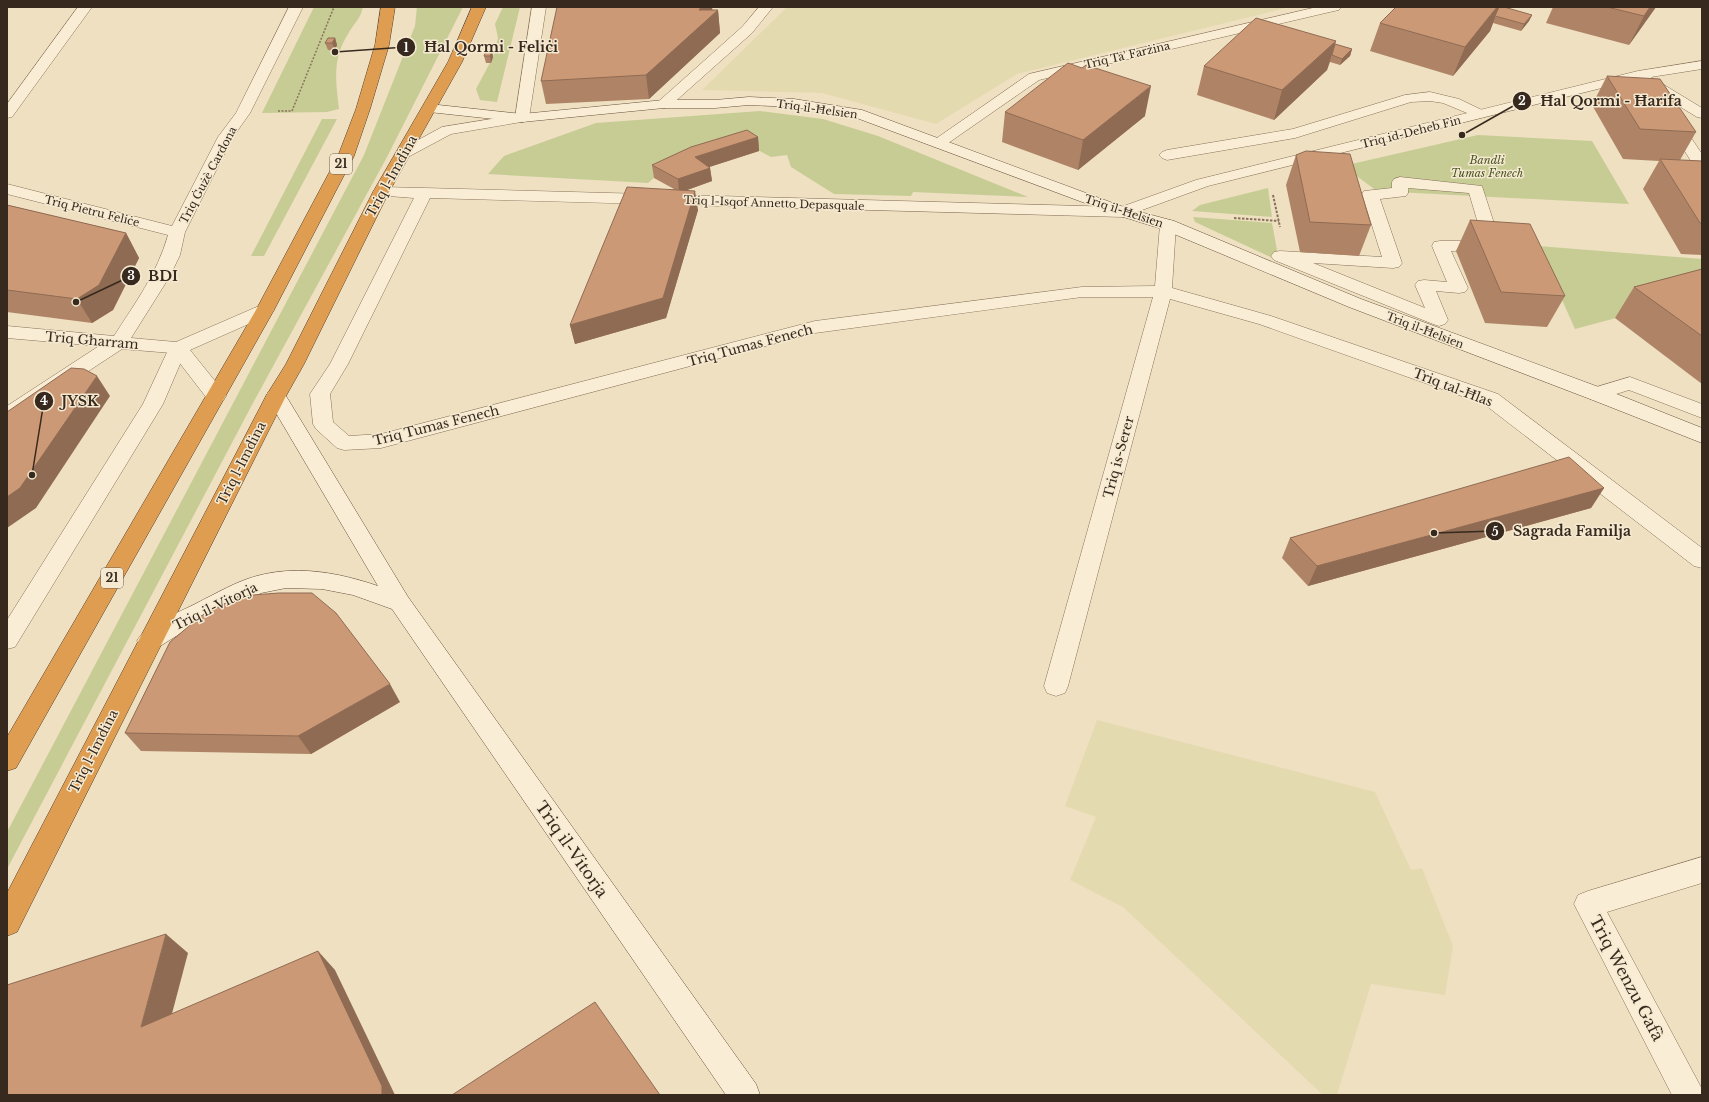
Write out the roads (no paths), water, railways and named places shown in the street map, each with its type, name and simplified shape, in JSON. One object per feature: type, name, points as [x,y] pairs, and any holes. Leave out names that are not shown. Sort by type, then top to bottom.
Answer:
[{"type":"highway","name":"21","points":[[7,760],[265,310],[346,156],[363,109],[380,52],[388,7]]},
{"type":"highway","name":"Triq l-Imdina","points":[[7,922],[149,640],[276,396],[295,364],[381,192],[455,62],[479,7]]},
{"type":"street","points":[[7,114],[85,7]]},
{"type":"street","name":"Triq Ġużè Cardona","points":[[119,342],[162,276],[171,255],[177,232],[226,137],[243,113],[296,7]]},
{"type":"street","points":[[522,118],[539,7]]},
{"type":"street","points":[[664,104],[747,30],[766,7]]},
{"type":"street","name":"Triq Ta' Farżina","points":[[939,143],[1034,76],[1334,7]]},
{"type":"street","name":"Triq id-Deheb Fin","points":[[1123,212],[1202,184],[1479,114],[1641,77],[1702,65]]},
{"type":"street","points":[[1641,77],[1702,166]]},
{"type":"street","points":[[1641,77],[1702,114]]},
{"type":"street","points":[[1168,155],[1295,133],[1410,98],[1426,96],[1441,97],[1456,102],[1479,114]]},
{"type":"street","name":"Triq il-Ħelsien","points":[[403,154],[447,130],[522,118],[664,104],[749,102],[794,103],[857,113],[1123,212],[1168,225],[1358,296],[1702,436]]},
{"type":"street","name":"Triq il-Ħelsien","points":[[429,108],[522,118]]},
{"type":"street","points":[[1400,182],[1476,189],[1493,245],[1440,246],[1459,288],[1424,285],[1439,320],[1358,296],[1280,256],[1393,263],[1370,194],[1400,193],[1400,182]]},
{"type":"street","name":"Triq Pietru Feliċe","points":[[7,189],[177,232]]},
{"type":"street","name":"Triq l-Isqof Annetto Depasquale","points":[[381,192],[1123,212]]},
{"type":"street","name":"Triq Tumas Fenech","points":[[424,193],[339,364],[320,394],[323,424],[344,443],[381,441],[815,327],[1082,292],[1163,291]]},
{"type":"street","name":"Triq is-Serer","points":[[1056,686],[1163,291],[1168,225]]},
{"type":"street","name":"Triq tal-Ħlas","points":[[1163,291],[1266,320],[1491,399],[1702,560]]},
{"type":"street","name":"Triq Għarram","points":[[7,332],[178,348],[265,310]]},
{"type":"street","points":[[7,415],[119,342]]},
{"type":"street","points":[[7,640],[152,404],[178,348],[216,396]]},
{"type":"street","points":[[1597,394],[1630,383],[1702,411]]},
{"type":"street","name":"Triq il-Vitorja","points":[[276,396],[400,603],[745,1095]]},
{"type":"street","name":"Triq il-Vitorja","points":[[149,640],[182,620],[256,585],[286,579],[322,580],[355,587],[400,603]]},
{"type":"street","name":"Triq Wenzu Gafà","points":[[1689,1095],[1588,904],[1702,870]]},
{"type":"place","name":"Ħal Qormi - Feliċi","points":[[335,52]]},
{"type":"place","name":"Ħal Qormi - Ħarifa","points":[[1462,135]]},
{"type":"place","name":"BDI","points":[[76,302]]},
{"type":"place","name":"JYSK","points":[[32,475]]},
{"type":"place","name":"Sagrada Familja","points":[[1434,533]]},
{"type":"park label","name":"Bandli Tumas Fenech","points":[[1487,166]]}]
